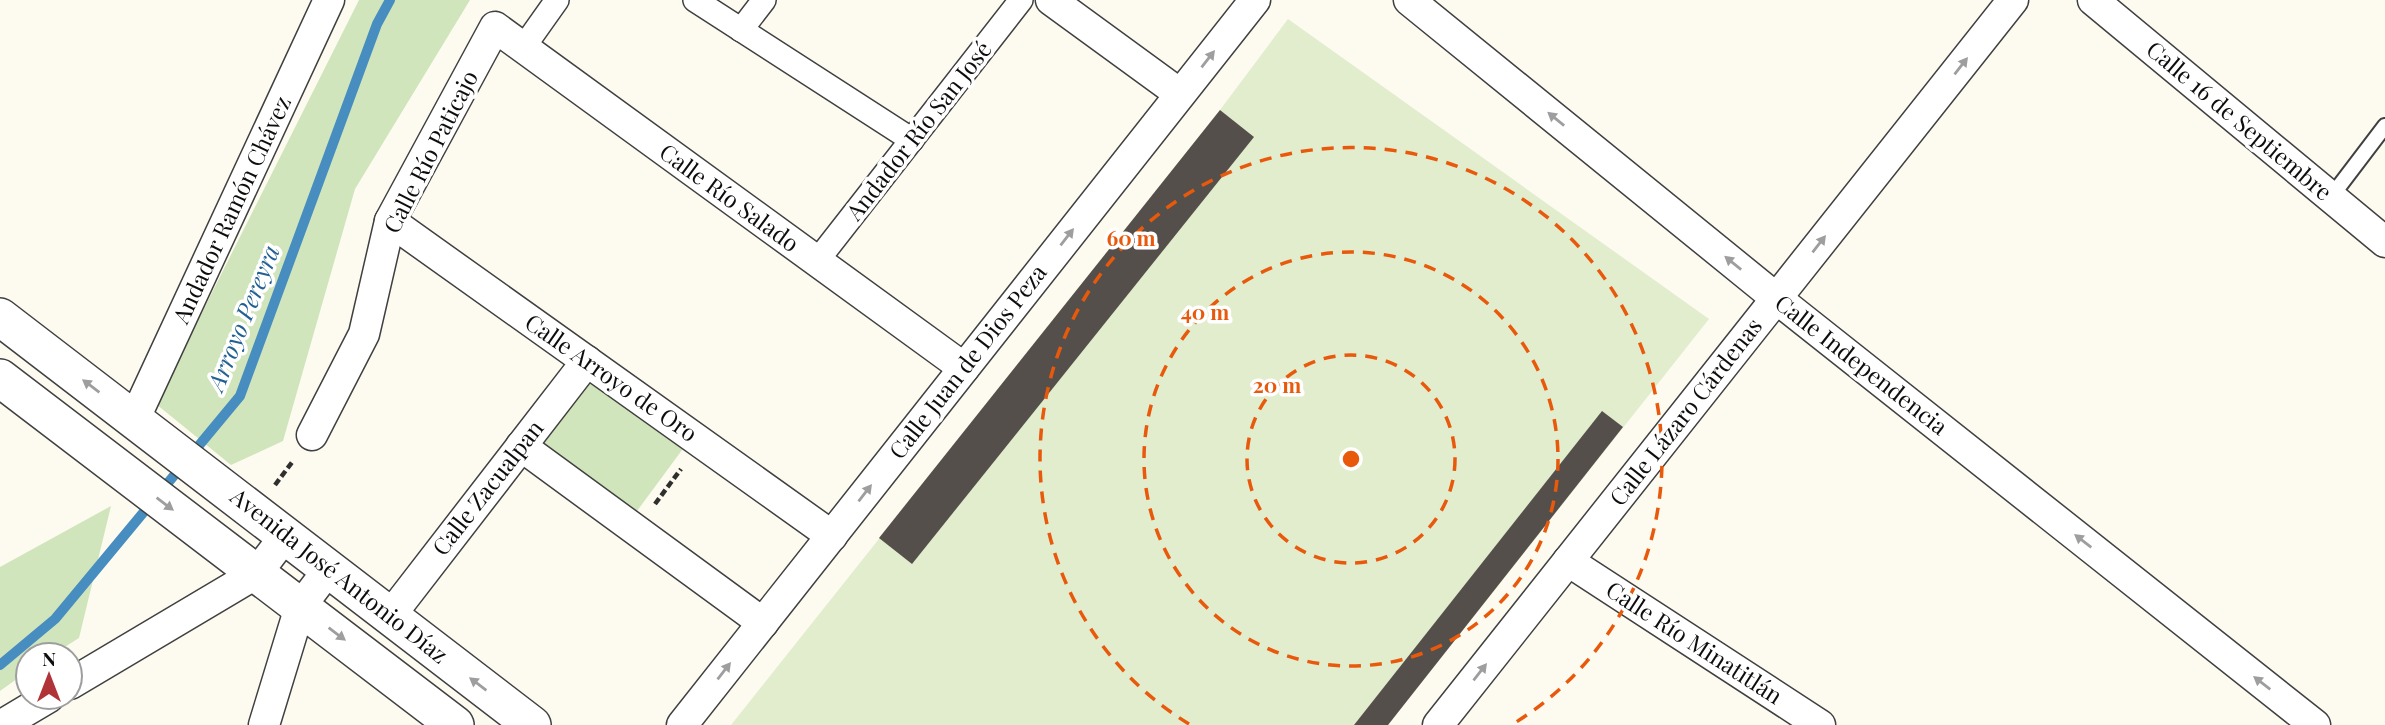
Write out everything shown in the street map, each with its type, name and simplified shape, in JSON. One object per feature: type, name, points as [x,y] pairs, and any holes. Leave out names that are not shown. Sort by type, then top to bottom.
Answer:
[{"type":"street","name":"Andador Ramón Chávez","points":[[140,424],[329,0]]},
{"type":"street","points":[[523,48],[557,0]]},
{"type":"street","points":[[695,0],[912,139]]},
{"type":"street","points":[[741,30],[764,0]]},
{"type":"street","name":"Andador Río San José","points":[[817,261],[1021,0]]},
{"type":"street","points":[[1052,0],[1180,94]]},
{"type":"street","name":"Calle Juan de Dios Peza","points":[[682,725],[1255,0]]},
{"type":"street","name":"Calle Independencia","points":[[1409,0],[1776,298],[2315,725]]},
{"type":"street","name":"Calle Lázaro Cárdenas","points":[[1437,725],[2013,0]]},
{"type":"street","name":"Calle 16 de Septiembre","points":[[2093,0],[2385,242]]},
{"type":"street","name":"Calle Río Salado","points":[[495,27],[964,368]]},
{"type":"street","name":"Calle Río Paticajo","points":[[312,435],[364,334],[390,222],[495,27]]},
{"type":"street","name":"Calle Arroyo de Oro","points":[[390,222],[832,536]]},
{"type":"street","name":"Avenida José Antonio Díaz","points":[[0,317],[532,725]]},
{"type":"street","name":"Calle Zacualpan","points":[[390,616],[587,361]]},
{"type":"street","name":"Avenida José Antonio Díaz","points":[[0,378],[455,725]]},
{"type":"street","points":[[521,446],[763,623]]},
{"type":"street","points":[[84,676],[257,573],[285,536]]},
{"type":"street","name":"Calle Río Minatitlán","points":[[1568,561],[1820,725]]},
{"type":"street","points":[[264,725],[300,607],[329,569]]},
{"type":"street","points":[[2,725],[26,711]]},
{"type":"lane","points":[[2331,197],[2385,126]]},
{"type":"path","points":[[255,512],[312,435]]},
{"type":"path","points":[[636,530],[700,442]]},
{"type":"green space","points":[[359,0],[470,0],[355,189],[283,441],[231,465],[156,404]]},
{"type":"green space","points":[[1288,19],[1709,319],[1388,725],[731,725],[1220,110]]},
{"type":"green space","points":[[588,376],[685,446],[637,511],[540,442]]},
{"type":"green space","points":[[111,506],[79,638],[74,641],[14,641],[14,681],[0,691],[0,567]]},
{"type":"building","points":[[1220,110],[1254,137],[912,564],[879,538]]},
{"type":"building","points":[[1602,411],[1623,427],[1388,725],[1354,725]]},
{"type":"waterway","name":"Arroyo Pereyra","points":[[0,665],[55,619],[240,396],[377,24],[390,0]]}]
